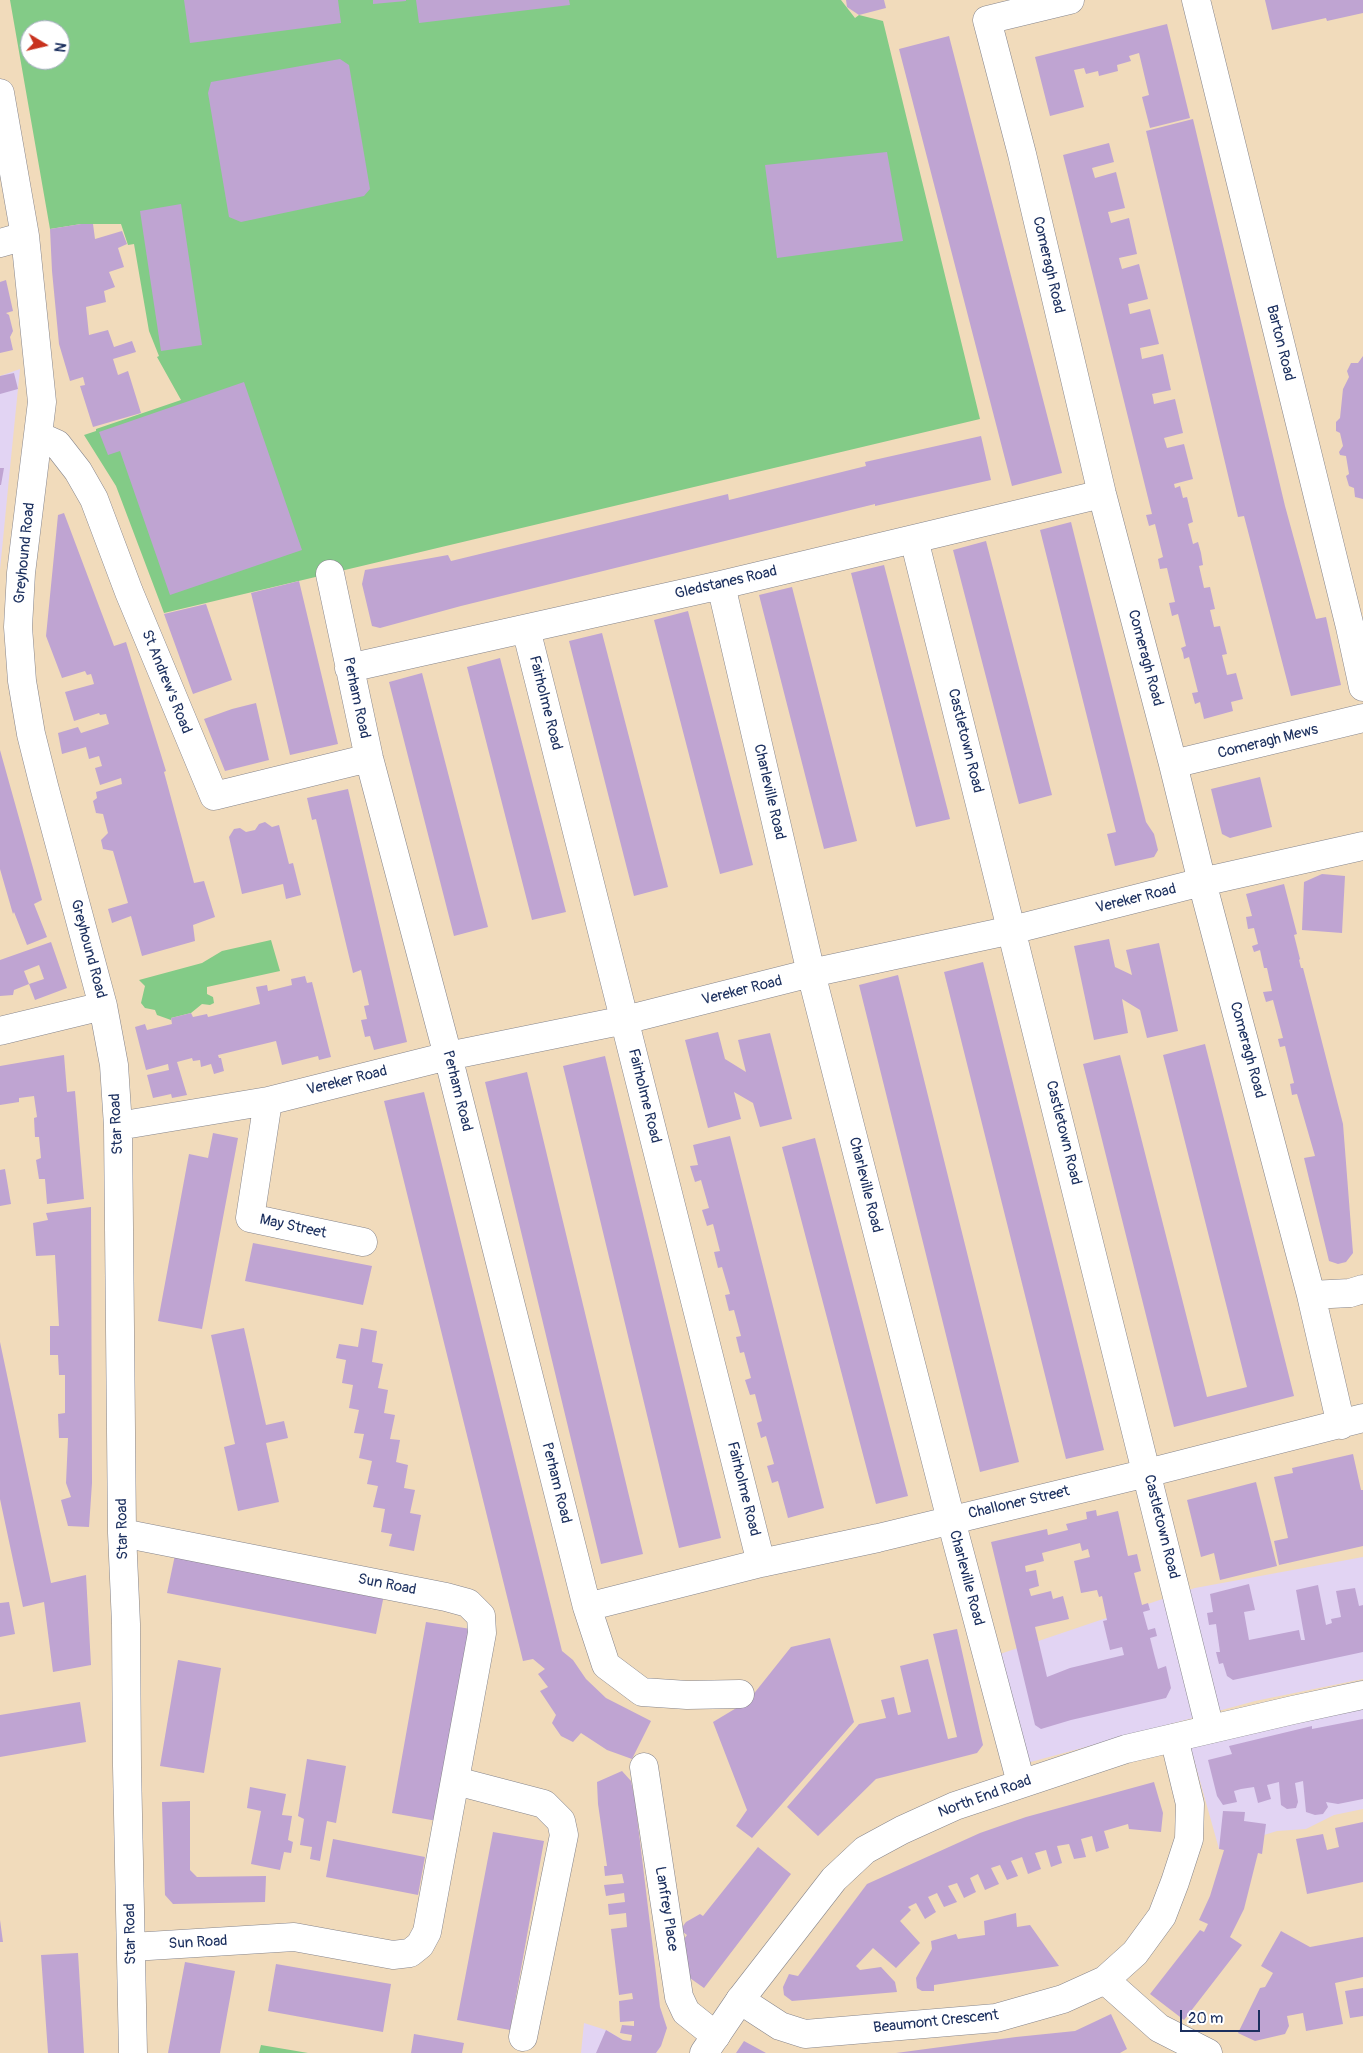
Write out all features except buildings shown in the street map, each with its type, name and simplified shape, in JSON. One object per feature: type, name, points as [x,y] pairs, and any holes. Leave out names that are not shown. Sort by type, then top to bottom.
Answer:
[{"type":"street","name":"Comeragh Road","points":[[1070,0],[987,20],[1022,154],[1102,494],[1202,882],[1312,1295],[1352,1422]]},
{"type":"street","name":"Barton Road","points":[[1196,0],[1356,630],[1363,687]]},
{"type":"street","name":"Greyhound Road","points":[[0,93],[13,240],[39,364],[42,402],[21,573],[18,627],[22,681],[31,734],[103,1006]]},
{"type":"street","name":"St Andrew's Road","points":[[39,436],[57,444],[78,471],[94,499],[129,592],[214,796],[369,758]]},
{"type":"street","name":"Gledstanes Road","points":[[349,668],[721,585],[1102,494]]},
{"type":"street","name":"Castletown Road","points":[[914,539],[1210,1729]]},
{"type":"street","name":"Perham Road","points":[[330,574],[369,758],[448,1056],[587,1607],[606,1665],[642,1692],[687,1695],[740,1694]]},
{"type":"street","name":"Charleville Road","points":[[721,585],[811,973],[951,1520],[1021,1783]]},
{"type":"street","name":"Fairholme Road","points":[[526,630],[761,1563]]},
{"type":"street","name":"Comeragh Mews","points":[[1173,764],[1363,718]]},
{"type":"street","name":"Vereker Road","points":[[118,1126],[268,1101],[448,1056],[625,1020],[811,973],[1012,930],[1202,882],[1363,846]]},
{"type":"street","points":[[0,1031],[103,1006]]},
{"type":"street","name":"Star Road","points":[[103,1006],[114,1065],[118,1126],[122,1533],[126,1624],[133,2053]]},
{"type":"street","name":"May Street","points":[[268,1101],[250,1218],[363,1242]]},
{"type":"street","points":[[1312,1295],[1363,1289]]},
{"type":"street","name":"Challoner Street","points":[[587,1607],[761,1563],[878,1538],[1352,1422]]},
{"type":"street","name":"Sun Road","points":[[122,1533],[446,1597],[468,1603],[481,1616],[482,1633],[428,1932],[420,1945],[410,1953],[393,1955],[294,1937],[132,1947]]},
{"type":"street","name":"North End Road","points":[[710,2045],[740,2000],[834,1879],[865,1850],[902,1830],[955,1806],[1126,1749],[1363,1696]]},
{"type":"street","name":"Beaumont Crescent","points":[[740,2000],[780,2026],[805,2034],[996,2018],[1063,2000],[1105,1980],[1135,1953],[1162,1916],[1189,1839],[1190,1804],[1174,1738]]},
{"type":"street","name":"Lanfrey Place","points":[[644,1768],[679,1997],[686,2012],[710,2045]]},
{"type":"street","points":[[456,1781],[544,1804],[561,1821],[564,1835],[524,2037]]},
{"type":"street","points":[[1105,1980],[1159,2028],[1208,2053]]},
{"type":"shaded area","points":[[20,369],[11,458],[0,570],[0,376]]},
{"type":"shaded area","points":[[1363,1557],[1363,1679],[1255,1701],[1027,1763],[1000,1654],[1195,1588]]},
{"type":"shaded area","points":[[1363,1701],[1363,1809],[1334,1815],[1306,1829],[1277,1831],[1219,1849],[1191,1749],[1203,1736]]},
{"type":"shaded area","points":[[584,2023],[606,2030],[623,2040],[661,2046],[656,2053],[581,2053]]},
{"type":"green space","points":[[10,0],[841,0],[855,18],[859,15],[883,21],[980,419],[164,613],[116,486],[84,435],[96,431],[96,429],[181,400],[157,357],[159,356],[149,331],[134,244],[128,245],[121,224],[81,224],[50,229],[22,70],[70,70],[70,20],[20,20],[20,57]]},
{"type":"green space","points":[[271,940],[280,971],[207,987],[207,994],[213,997],[214,1003],[210,1005],[202,1004],[191,1013],[171,1018],[171,1020],[157,1015],[155,1010],[145,1008],[141,1003],[145,986],[139,980],[202,963],[222,951]]},
{"type":"green space","points":[[261,2045],[308,2053],[259,2053]]}]
